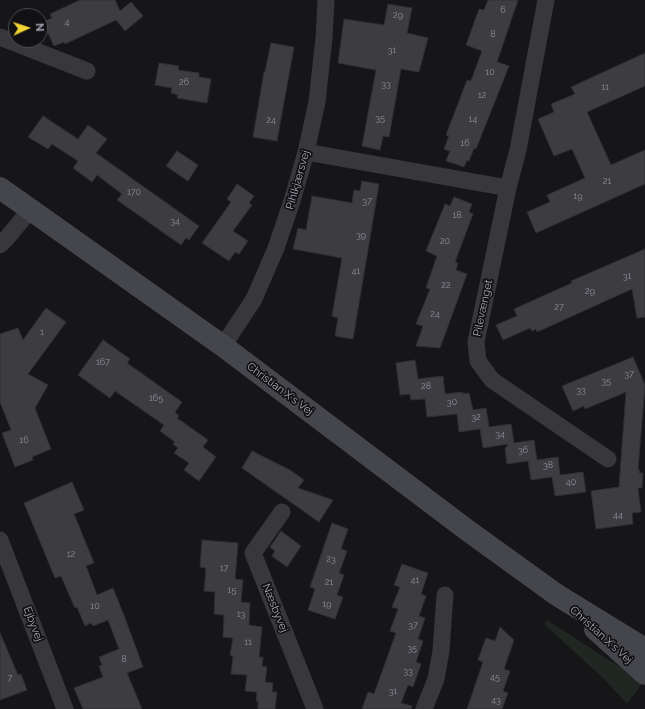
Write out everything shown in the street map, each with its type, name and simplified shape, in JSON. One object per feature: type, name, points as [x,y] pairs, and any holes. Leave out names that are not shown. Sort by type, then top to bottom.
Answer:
[{"type":"street","name":"Pihlkjærsvej","points":[[223,346],[254,299],[276,248],[292,201],[306,152],[317,102],[324,38],[326,0]]},
{"type":"street","name":"Pilevænget","points":[[546,0],[518,150],[508,188],[476,342],[478,361],[492,380],[608,459]]},
{"type":"street","points":[[0,37],[87,70]]},
{"type":"street","points":[[306,152],[508,188]]},
{"type":"street","name":"Christian X's Vej","points":[[0,188],[223,346],[467,530],[557,595],[645,649]]},
{"type":"street","points":[[0,245],[30,210]]},
{"type":"street","name":"Næsbyvej","points":[[282,512],[253,553],[315,709]]},
{"type":"street","name":"Ejbyvej","points":[[0,540],[65,709]]},
{"type":"street","points":[[424,709],[436,679],[441,651],[445,595]]},
{"type":"street","name":"Christian X's Vej","points":[[557,595],[645,674]]},
{"type":"shaded area","points":[[547,620],[643,682],[627,704],[605,680],[544,624]]},
{"type":"building","points":[[80,0],[115,0],[120,11],[131,2],[143,16],[125,31],[116,20],[65,44],[64,42],[54,46],[48,33],[48,20],[52,18],[50,14]]},
{"type":"building","points":[[488,0],[518,0],[497,62],[509,66],[476,149],[474,148],[469,161],[467,160],[464,167],[446,161],[450,151],[444,149],[449,136],[446,135],[467,80],[471,81],[482,51],[466,45],[479,9],[484,10]]},
{"type":"building","points":[[388,4],[412,8],[407,33],[428,38],[419,72],[401,69],[389,137],[383,136],[380,150],[362,146],[376,70],[338,63],[344,19],[384,25]]},
{"type":"building","points":[[271,43],[294,47],[277,141],[253,137],[264,72]]},
{"type":"building","points":[[645,53],[645,86],[587,112],[611,165],[645,150],[645,184],[536,233],[527,212],[550,202],[547,195],[585,178],[572,149],[554,156],[538,119],[554,112],[551,104],[575,94],[571,87]]},
{"type":"building","points":[[159,63],[179,66],[178,70],[199,73],[199,77],[211,79],[207,103],[177,98],[178,95],[171,93],[172,88],[155,85]]},
{"type":"building","points":[[43,116],[78,139],[88,125],[107,139],[96,153],[199,226],[189,240],[186,238],[181,245],[117,200],[122,194],[97,175],[92,182],[73,168],[78,161],[52,144],[48,149],[28,137]]},
{"type":"building","points":[[177,151],[198,165],[188,181],[166,166]]},
{"type":"building","points":[[362,181],[379,184],[353,339],[335,336],[338,318],[332,316],[342,258],[293,249],[298,228],[306,230],[312,196],[352,203],[354,190],[360,191]]},
{"type":"building","points":[[237,184],[254,196],[249,203],[252,205],[233,231],[248,241],[239,254],[235,252],[229,261],[202,243],[231,202],[227,199]]},
{"type":"building","points":[[454,197],[472,204],[469,212],[473,214],[455,262],[458,263],[456,270],[467,274],[440,348],[416,346],[423,326],[416,324],[430,289],[426,288],[437,256],[426,251],[445,204],[450,206]]},
{"type":"building","points":[[645,249],[645,317],[637,318],[632,289],[537,332],[536,329],[532,331],[530,328],[503,340],[496,325],[517,316],[514,309],[572,283],[571,281]]},
{"type":"building","points":[[46,308],[66,322],[28,374],[48,385],[35,408],[51,449],[32,457],[33,460],[15,467],[2,433],[11,430],[0,402],[0,334],[18,328],[23,340]]},
{"type":"building","points":[[103,340],[130,359],[127,363],[182,402],[175,412],[179,416],[177,418],[208,440],[203,447],[216,457],[199,481],[184,470],[189,463],[174,453],[178,448],[173,444],[175,442],[160,431],[164,425],[115,391],[110,398],[78,375]]},
{"type":"building","points":[[633,357],[645,385],[638,470],[640,470],[639,473],[643,473],[642,488],[638,488],[641,512],[632,513],[633,524],[596,529],[591,491],[619,487],[626,392],[585,409],[584,406],[573,411],[562,386]]},
{"type":"building","points":[[415,360],[418,379],[443,376],[445,394],[463,392],[463,394],[469,393],[473,410],[486,408],[489,427],[511,424],[514,443],[534,440],[537,460],[558,457],[560,475],[583,472],[586,492],[555,496],[552,477],[531,480],[528,461],[507,464],[505,449],[508,444],[483,448],[480,429],[459,432],[457,414],[427,417],[425,399],[411,400],[410,394],[400,395],[396,363]]},
{"type":"building","points":[[252,451],[290,470],[304,480],[298,488],[333,500],[319,522],[242,468]]},
{"type":"building","points":[[72,482],[84,510],[74,514],[94,563],[86,566],[97,595],[113,588],[143,667],[127,673],[142,709],[83,709],[74,688],[103,677],[99,666],[102,665],[99,657],[119,649],[108,620],[93,626],[91,623],[85,626],[77,607],[75,608],[61,576],[55,578],[24,503]]},
{"type":"building","points":[[332,523],[348,529],[341,549],[347,551],[339,573],[344,575],[337,595],[343,597],[335,619],[308,610],[315,589],[310,587]]},
{"type":"building","points":[[281,531],[301,546],[287,567],[272,556],[275,551],[270,547]]},
{"type":"building","points":[[202,540],[238,543],[235,579],[243,580],[241,602],[250,603],[249,625],[262,627],[259,657],[263,657],[262,666],[267,667],[265,682],[273,683],[272,692],[277,692],[275,709],[258,709],[258,701],[256,701],[257,692],[245,691],[247,675],[231,674],[233,656],[230,655],[233,638],[223,637],[224,615],[214,614],[215,592],[204,591],[206,568],[200,567]]},
{"type":"building","points":[[402,564],[428,573],[421,594],[426,596],[419,616],[425,618],[418,639],[423,641],[416,662],[421,664],[413,687],[408,685],[401,703],[412,706],[411,709],[362,709],[368,692],[374,694],[396,633],[390,631],[398,609],[392,607],[400,587],[394,585]]},
{"type":"building","points":[[500,627],[514,640],[504,669],[510,671],[503,691],[508,693],[502,709],[467,709],[483,662],[478,660],[486,638],[495,641]]},
{"type":"building","points":[[0,633],[18,675],[21,674],[27,690],[0,700]]}]
